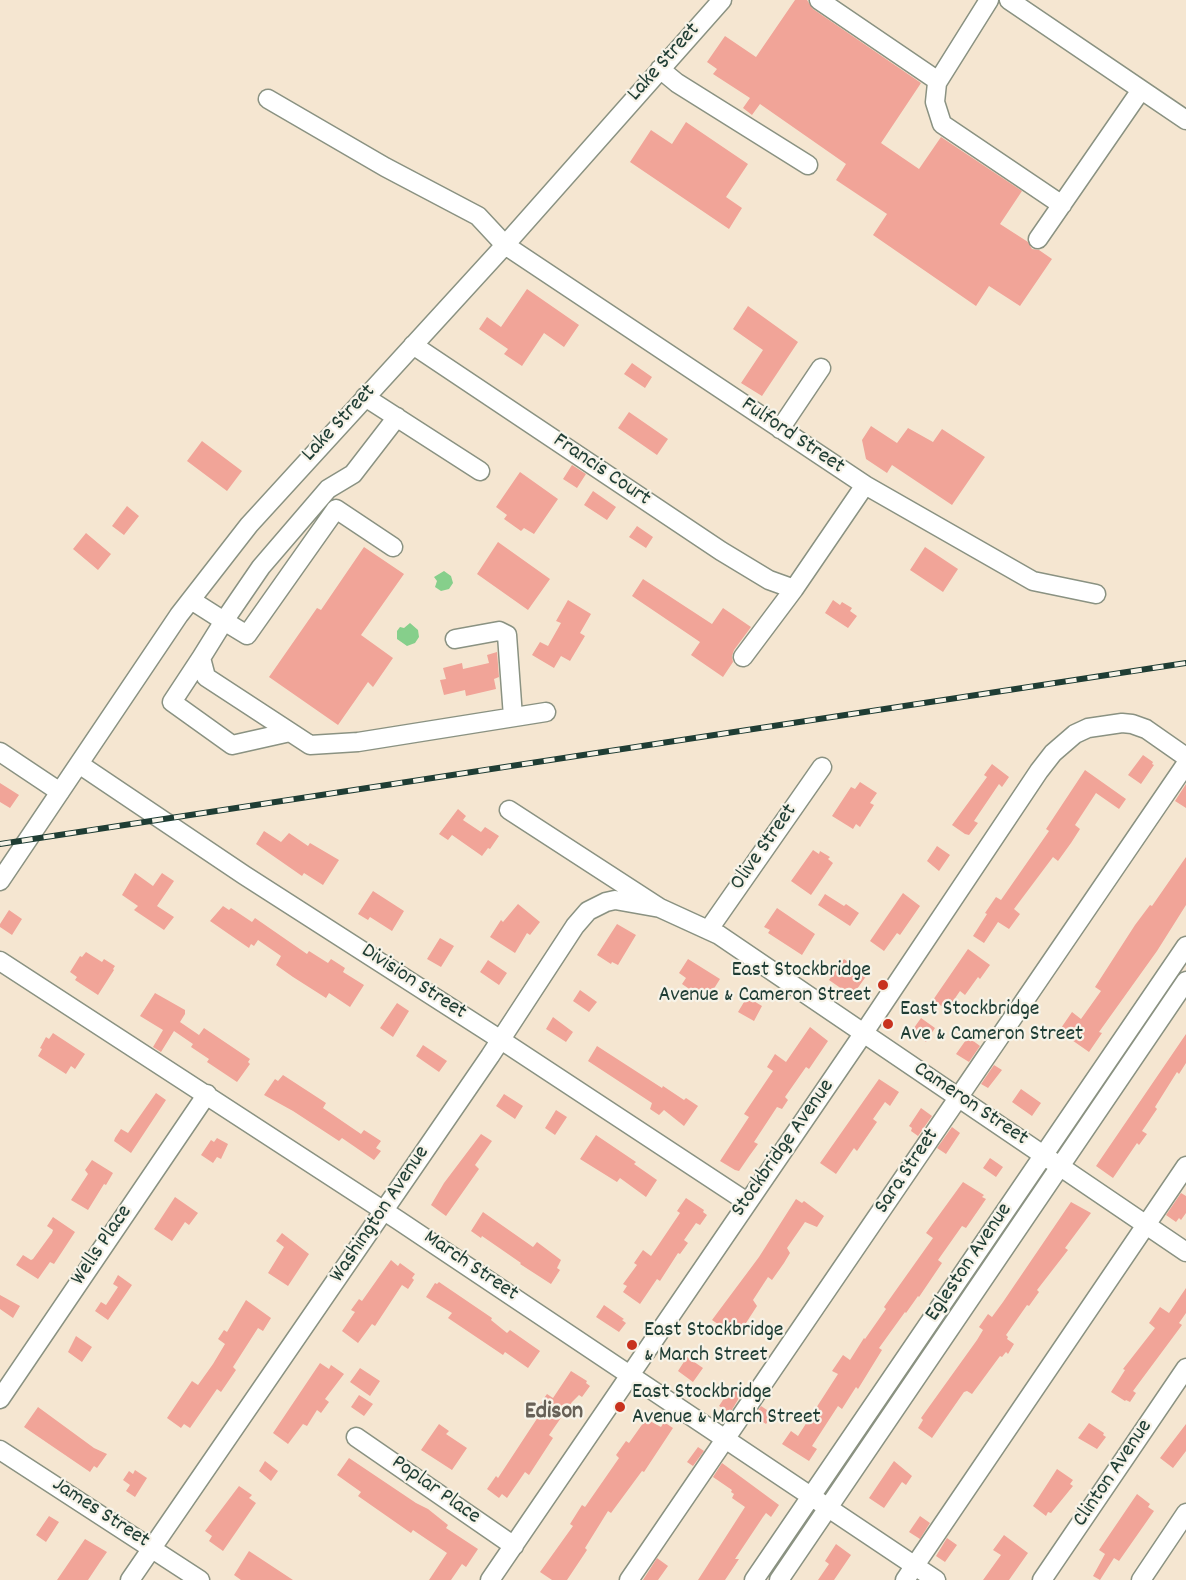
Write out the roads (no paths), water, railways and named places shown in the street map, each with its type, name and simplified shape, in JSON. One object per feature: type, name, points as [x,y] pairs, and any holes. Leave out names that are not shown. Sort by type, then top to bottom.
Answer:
[{"type":"street","name":"Lake Street","points":[[0,881],[215,567],[249,525],[505,245],[722,0]]},
{"type":"street","points":[[819,0],[940,76]]},
{"type":"street","points":[[989,0],[940,76],[935,102],[942,124],[1062,205]]},
{"type":"street","points":[[1009,0],[1186,120]]},
{"type":"street","points":[[660,69],[677,83],[808,165]]},
{"type":"street","points":[[1038,239],[1141,90]]},
{"type":"street","name":"Fulford Street","points":[[268,99],[384,167],[478,216],[505,245],[865,486],[1033,581],[1096,594]]},
{"type":"street","name":"Francis Court","points":[[413,345],[721,551],[769,580],[794,589]]},
{"type":"street","points":[[780,429],[821,368]]},
{"type":"street","points":[[365,397],[480,471]]},
{"type":"street","points":[[290,732],[232,745],[172,702],[261,567],[328,489],[353,474],[397,417]]},
{"type":"street","points":[[743,657],[794,589],[865,486]]},
{"type":"street","points":[[320,499],[393,547]]},
{"type":"street","points":[[192,600],[247,635],[336,509]]},
{"type":"street","points":[[455,639],[499,631],[507,635],[513,717]]},
{"type":"street","points":[[201,658],[206,677],[310,745],[343,743],[546,712]]},
{"type":"street","name":"Stockbridge Avenue","points":[[490,1580],[863,1034],[1039,771],[1063,743],[1075,734],[1088,728],[1122,723],[1146,729],[1186,757]]},
{"type":"street","points":[[0,752],[60,792]]},
{"type":"street","name":"Division Street","points":[[79,764],[244,875],[747,1202]]},
{"type":"street","name":"Sara Street","points":[[629,1580],[1186,764]]},
{"type":"street","name":"Olive Street","points":[[709,929],[822,767]]},
{"type":"street","name":"Cameron Street","points":[[509,810],[660,908],[719,935],[1186,1252]]},
{"type":"street","name":"Washington Avenue","points":[[130,1580],[501,1040],[575,926],[588,911],[598,904],[615,900],[660,908]]},
{"type":"street","name":"Egleston Avenue","points":[[754,1580],[1186,946]]},
{"type":"street","name":"March Street","points":[[0,961],[207,1094],[812,1496],[910,1573],[936,1580]]},
{"type":"street","name":"Egleston Avenue","points":[[779,1580],[1186,981]]},
{"type":"street","points":[[1159,986],[1175,997]]},
{"type":"street","name":"Wells Place","points":[[0,1399],[207,1094]]},
{"type":"street","points":[[910,1573],[1186,1166]]},
{"type":"street","points":[[927,1327],[944,1339]]},
{"type":"street","name":"Clinton Avenue","points":[[1042,1580],[1186,1368]]},
{"type":"street","name":"Poplar Place","points":[[356,1437],[514,1546]]},
{"type":"street","name":"James Street","points":[[0,1450],[200,1580]]},
{"type":"street","points":[[1141,1580],[1186,1513]]},
{"type":"railway","points":[[0,844],[1186,663]]},
{"type":"place","name":"East Stockbridge Avenue & Cameron Street","points":[[883,985]]},
{"type":"place","name":"East Stockbridge Ave & Cameron Street","points":[[888,1024]]},
{"type":"place","name":"East Stockbridge & March Street","points":[[632,1345]]},
{"type":"place","name":"East Stockbridge Avenue & March Street","points":[[620,1407]]},
{"type":"district","name":"Edison","points":[[554,1414]]}]
